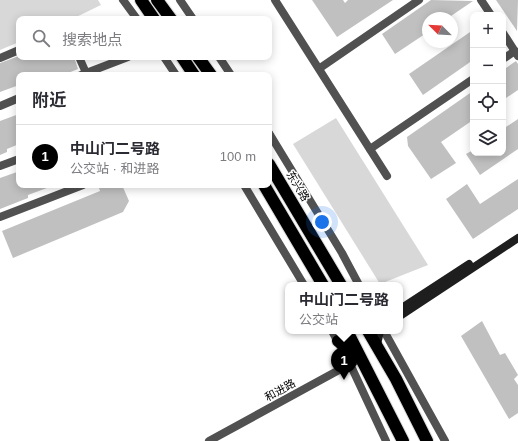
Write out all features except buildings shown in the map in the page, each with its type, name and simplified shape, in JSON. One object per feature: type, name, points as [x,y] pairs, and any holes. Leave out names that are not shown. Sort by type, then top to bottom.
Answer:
[{"type":"highway","points":[[141,0],[152,16]]},
{"type":"highway","points":[[157,0],[169,16]]},
{"type":"highway","points":[[184,60],[192,72]]},
{"type":"highway","points":[[200,60],[209,72]]},
{"type":"highway","name":"东兴路","points":[[272,169],[339,282]]},
{"type":"highway","points":[[266,188],[321,282]]},
{"type":"highway","points":[[349,334],[404,441]]},
{"type":"highway","points":[[373,334],[376,346],[396,379],[427,441]]},
{"type":"highway","points":[[335,336],[361,358]]},
{"type":"street","points":[[123,0],[134,16]]},
{"type":"street","points":[[180,0],[191,16]]},
{"type":"street","points":[[275,0],[320,68],[387,176]]},
{"type":"street","points":[[320,68],[419,0]]},
{"type":"street","points":[[481,0],[489,12]]},
{"type":"street","points":[[506,38],[516,53],[506,58]]},
{"type":"street","points":[[0,58],[16,51]]},
{"type":"street","points":[[80,60],[83,72]]},
{"type":"street","points":[[89,72],[120,60]]},
{"type":"street","points":[[166,60],[174,72]]},
{"type":"street","points":[[221,60],[229,72]]},
{"type":"street","points":[[370,149],[470,81]]},
{"type":"street","points":[[0,106],[16,99]]},
{"type":"street","points":[[272,138],[342,253],[357,282]]},
{"type":"street","points":[[0,166],[16,160]]},
{"type":"street","points":[[0,217],[75,188]]},
{"type":"street","points":[[246,188],[302,282]]},
{"type":"street","points":[[403,307],[518,232]]},
{"type":"street","points":[[403,314],[518,238]]},
{"type":"street","points":[[386,334],[445,441]]},
{"type":"street","points":[[335,336],[350,364],[386,441]]},
{"type":"street","name":"和进路","points":[[209,441],[361,358]]},
{"type":"shaded area","points":[[0,0],[98,0],[101,5],[78,16],[16,16],[16,43],[0,50]]},
{"type":"shaded area","points":[[336,118],[428,265],[385,282],[379,282],[293,144]]},
{"type":"place","name":"中山门二号路","points":[[344,380]]}]
